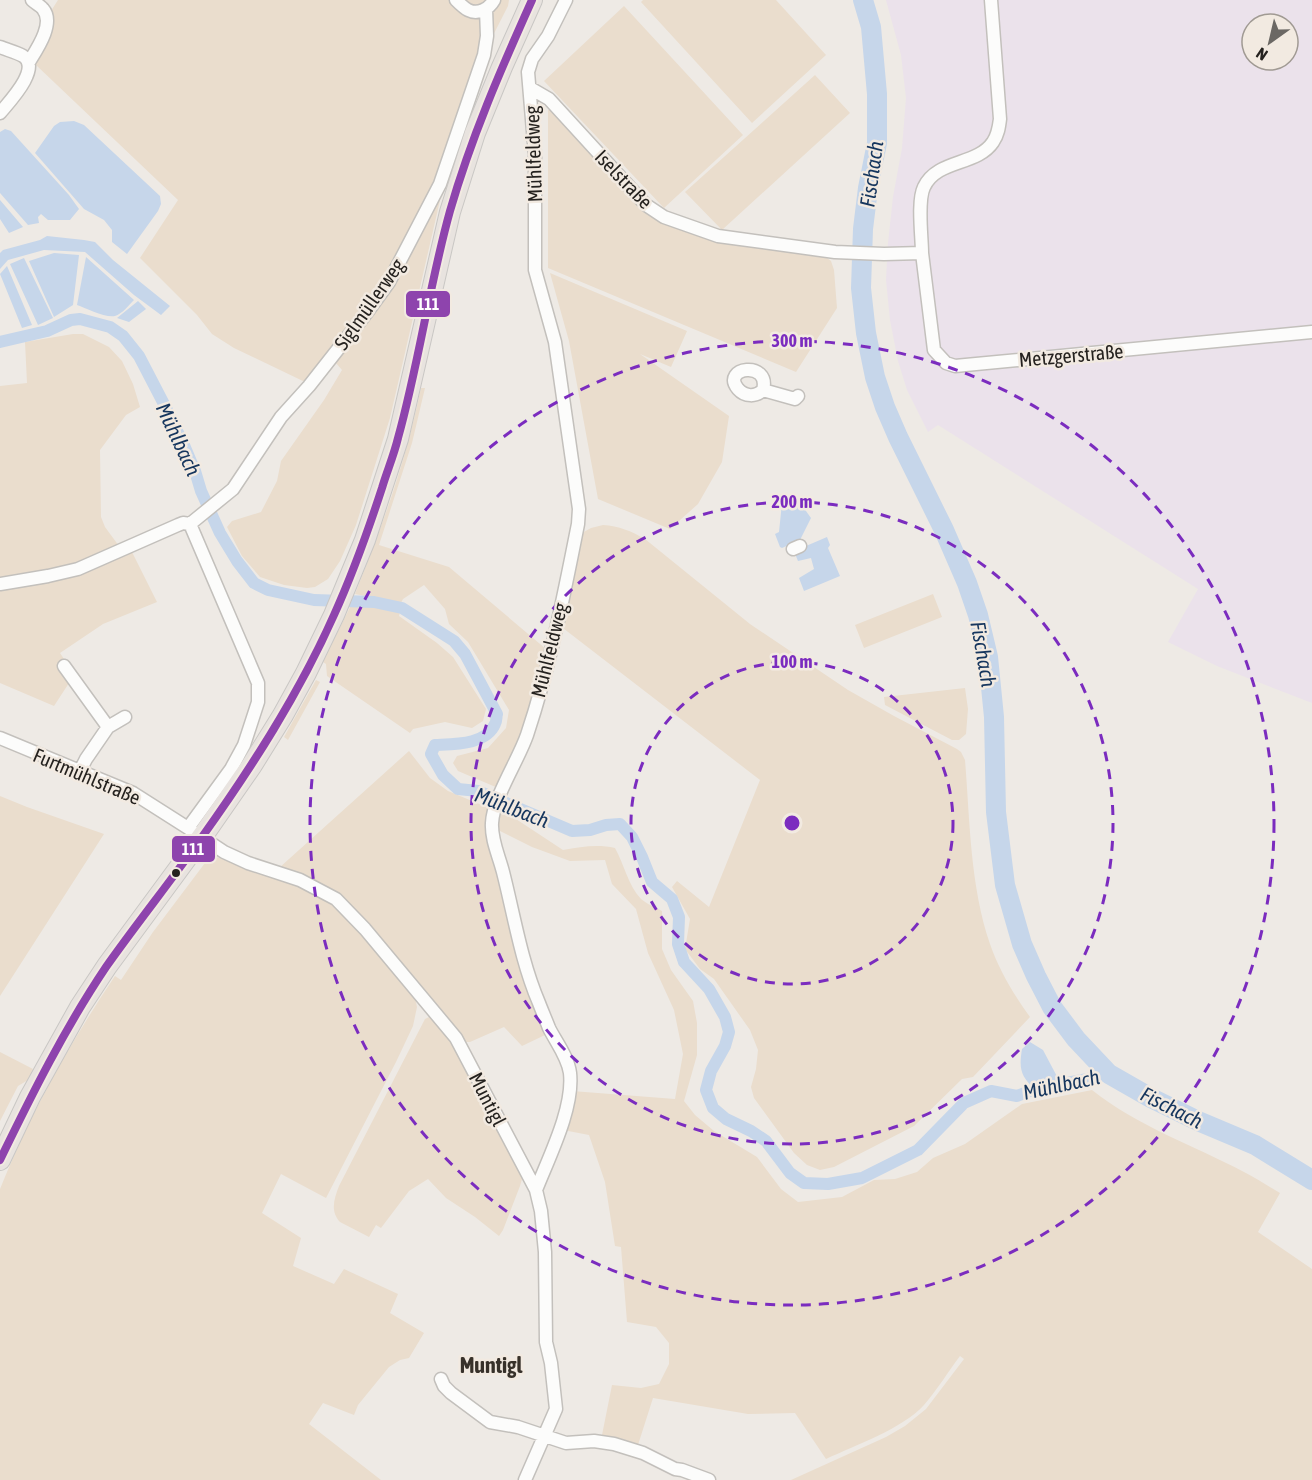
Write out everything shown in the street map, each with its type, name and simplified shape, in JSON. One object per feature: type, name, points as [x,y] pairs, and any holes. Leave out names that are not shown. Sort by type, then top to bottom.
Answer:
[{"type":"main road","points":[[0,1160],[30,1096],[107,966],[195,832],[252,765],[306,673],[334,615],[365,540],[398,439],[450,212],[475,133],[532,0]]},
{"type":"street","points":[[28,62],[39,46],[48,19],[44,9],[32,0]]},
{"type":"street","points":[[456,0],[468,10],[477,12],[490,5]]},
{"type":"street","points":[[530,88],[528,72],[532,59],[548,36],[566,0]]},
{"type":"street","name":"Metzgerstraße","points":[[991,0],[1000,119],[998,130],[994,141],[988,148],[937,172],[923,188],[921,197],[922,253],[934,350],[946,363],[955,366],[1312,332]]},
{"type":"street","name":"Siglmüllerweg","points":[[0,584],[78,569],[178,525],[190,524],[233,489],[281,417],[309,386],[368,311],[403,257],[440,184],[460,127],[484,55],[490,5]]},
{"type":"street","points":[[0,47],[23,56],[29,68],[18,90],[0,113]]},
{"type":"street","name":"Iselstraße","points":[[530,88],[549,99],[646,206],[664,217],[718,236],[835,252],[922,253]]},
{"type":"street","name":"Mühlfeldweg","points":[[530,88],[535,165],[535,270],[555,342],[579,509],[578,524],[549,659],[527,736],[494,809],[492,824],[493,837],[503,868],[530,980],[549,1028],[570,1071],[568,1100],[562,1123],[536,1190]]},
{"type":"street","points":[[733,369],[755,371],[762,377],[763,390],[751,396],[743,393],[735,384],[733,369]]},
{"type":"street","points":[[763,390],[795,399],[798,396]]},
{"type":"street","points":[[190,524],[258,683],[258,702],[244,745],[195,832]]},
{"type":"street","points":[[64,666],[108,727]]},
{"type":"street","points":[[80,771],[108,727],[125,717]]},
{"type":"street","name":"Furtmühlstraße","points":[[0,738],[133,793],[195,832]]},
{"type":"street","name":"Muntigl","points":[[195,832],[224,852],[248,863],[300,880],[336,899],[456,1038],[536,1190],[541,1211],[545,1252],[546,1342],[556,1409],[525,1480]]},
{"type":"street","points":[[441,1379],[451,1394],[490,1422],[518,1427],[566,1443],[594,1441],[614,1444],[644,1454],[674,1474],[682,1470],[709,1480]]},
{"type":"shaded area","points":[[58,0],[509,0],[481,59],[452,148],[390,418],[356,525],[340,561],[328,579],[315,587],[284,585],[260,577],[242,556],[227,527],[232,521],[261,512],[277,481],[281,461],[342,370],[329,355],[305,382],[234,348],[212,334],[197,315],[140,258],[178,200],[36,65],[39,49],[51,27],[51,11]]},
{"type":"shaded area","points":[[643,0],[776,0],[826,55],[752,123],[641,2]]},
{"type":"shaded area","points":[[886,0],[1312,0],[1312,703],[1217,666],[1168,642],[1198,589],[938,425],[928,432],[907,390],[898,361],[890,320],[886,280],[893,197],[902,148],[906,98],[901,55]]},
{"type":"shaded area","points":[[624,6],[743,135],[664,208],[544,81]]},
{"type":"shaded area","points":[[815,75],[850,113],[722,230],[685,192]]},
{"type":"shaded area","points":[[548,110],[551,110],[649,213],[826,257],[831,261],[834,270],[837,308],[796,372],[548,268]]},
{"type":"shaded area","points":[[550,273],[687,331],[671,367],[640,354],[729,416],[722,462],[698,504],[670,529],[598,499],[569,341]]},
{"type":"shaded area","points":[[83,334],[109,347],[122,361],[133,384],[140,407],[126,415],[100,450],[101,517],[105,527],[119,546],[131,550],[157,602],[103,624],[60,653],[64,659],[57,666],[69,683],[54,706],[0,683],[0,386],[27,383],[25,342]]},
{"type":"shaded area","points":[[421,388],[425,388],[412,443],[379,545],[449,567],[546,649],[519,743],[498,788],[458,771],[453,763],[457,756],[488,748],[506,728],[509,710],[468,642],[449,624],[445,609],[424,585],[403,599],[401,603],[355,594],[397,481]]},
{"type":"shaded area","points":[[603,525],[625,529],[645,539],[750,624],[848,690],[957,749],[965,760],[972,853],[983,922],[1002,973],[1030,1017],[973,1077],[962,1079],[914,1126],[834,1167],[820,1170],[807,1165],[794,1153],[754,1098],[751,1087],[758,1050],[750,1030],[714,979],[700,969],[685,949],[690,919],[672,887],[677,881],[709,907],[760,780],[559,625],[582,533]]},
{"type":"shaded area","points":[[933,594],[942,617],[864,648],[855,625]]},
{"type":"shaded area","points":[[352,603],[400,612],[399,616],[453,657],[486,709],[483,721],[472,728],[445,722],[413,729],[410,733],[327,676],[326,664],[323,662]]},
{"type":"shaded area","points":[[316,680],[320,682],[288,740],[284,737]]},
{"type":"shaded area","points":[[965,688],[968,709],[966,734],[959,740],[952,740],[885,705],[884,697]]},
{"type":"shaded area","points":[[409,751],[430,778],[448,791],[489,808],[545,1035],[522,1046],[504,1027],[465,1042],[358,916],[279,868]]},
{"type":"shaded area","points":[[0,796],[104,834],[0,996]]},
{"type":"shaded area","points":[[496,813],[507,813],[563,850],[595,846],[615,848],[629,881],[641,899],[662,911],[662,949],[671,970],[693,1001],[697,1023],[697,1055],[684,1101],[695,1115],[714,1131],[757,1157],[781,1189],[798,1202],[842,1197],[874,1180],[895,1179],[917,1172],[933,1158],[965,1144],[1022,1104],[1092,1090],[1147,1125],[1244,1172],[1280,1193],[1258,1232],[1312,1269],[1312,1480],[791,1480],[886,1437],[905,1426],[926,1409],[964,1359],[960,1356],[929,1399],[915,1414],[878,1436],[826,1459],[795,1413],[748,1414],[653,1398],[637,1448],[601,1440],[612,1385],[641,1388],[659,1384],[669,1364],[669,1343],[656,1327],[627,1322],[621,1247],[615,1246],[605,1182],[589,1135],[563,1130],[572,1091],[675,1099],[683,1054],[674,1010],[648,953],[636,909],[612,884],[605,860],[570,861],[532,847],[496,829]]},
{"type":"shaded area","points":[[211,855],[302,886],[322,897],[338,908],[414,993],[417,1007],[413,1026],[326,1198],[281,1174],[262,1213],[301,1238],[293,1266],[334,1284],[344,1269],[398,1294],[390,1313],[424,1333],[409,1358],[400,1360],[389,1367],[358,1405],[354,1415],[323,1403],[309,1424],[381,1480],[0,1480],[0,1189],[38,1106],[98,1001],[115,976],[121,980],[153,932]]},
{"type":"shaded area","points":[[433,1017],[454,1042],[521,1172],[520,1186],[499,1236],[446,1198],[428,1179],[409,1191],[381,1228],[376,1225],[369,1237],[340,1222],[335,1214],[334,1200],[339,1186],[425,1019]]},
{"type":"shaded area","points":[[0,1052],[33,1069],[28,1080],[18,1086],[0,1121]]},
{"type":"water","points":[[74,121],[84,125],[160,196],[161,204],[158,211],[127,254],[112,242],[112,230],[104,220],[84,209],[35,153],[54,126],[60,122]]},
{"type":"water","points":[[5,129],[11,131],[79,209],[70,220],[48,220],[41,214],[38,217],[39,223],[28,225],[0,193],[0,132]]},
{"type":"water","points":[[0,200],[23,227],[9,233],[0,219]]},
{"type":"water","points":[[47,236],[95,242],[113,260],[170,306],[161,315],[134,295],[85,252],[44,250],[8,260],[0,269],[0,253],[3,250]]},
{"type":"water","points":[[54,253],[79,255],[73,305],[54,317],[29,261]]},
{"type":"water","points":[[86,257],[134,300],[118,315],[106,316],[77,305]]},
{"type":"water","points":[[24,258],[53,318],[38,325],[10,264]]},
{"type":"water","points":[[7,266],[32,325],[22,328],[0,274]]},
{"type":"water","points":[[138,301],[146,309],[129,322],[117,318]]},
{"type":"water","points":[[790,496],[796,498],[811,518],[799,542],[803,550],[806,550],[806,546],[827,537],[830,545],[828,548],[840,576],[804,591],[799,578],[814,569],[811,558],[798,561],[791,544],[780,547],[775,534],[779,532],[782,503],[784,498]]},
{"type":"water","points":[[1030,1042],[1043,1050],[1061,1084],[1035,1089],[1026,1080],[1021,1067],[1021,1056],[1022,1049]]},
{"type":"waterway","name":"Fischach","points":[[863,0],[871,27],[877,94],[877,143],[863,229],[861,288],[866,333],[875,377],[885,407],[944,530],[978,615],[988,657],[994,717],[996,812],[1005,885],[1022,944],[1052,1007],[1076,1039],[1109,1074],[1198,1121],[1255,1145],[1312,1180]]},
{"type":"waterway","name":"Mühlbach","points":[[0,342],[47,331],[71,320],[80,319],[110,327],[123,336],[139,356],[184,445],[220,533],[254,583],[268,590],[314,600],[374,602],[402,608],[454,641],[465,654],[497,714],[491,731],[477,740],[435,745],[431,754],[443,775],[458,789],[478,791],[572,831],[620,824],[632,837],[652,882],[672,899],[679,917],[678,944],[684,962],[709,989],[725,1017],[729,1032],[725,1046],[711,1071],[706,1090],[713,1108],[726,1119],[766,1141],[790,1173],[804,1183],[828,1184],[862,1178],[918,1150],[964,1103],[991,1091],[1017,1096],[1035,1089],[1109,1074]]},
{"type":"transit line","name":"111","points":[[0,1160],[50,1062],[91,990],[257,757],[306,673],[334,615],[360,552],[396,444],[443,239],[458,184],[487,104],[532,0]]},
{"type":"district","name":"Muntigl","points":[[491,1365]]}]
